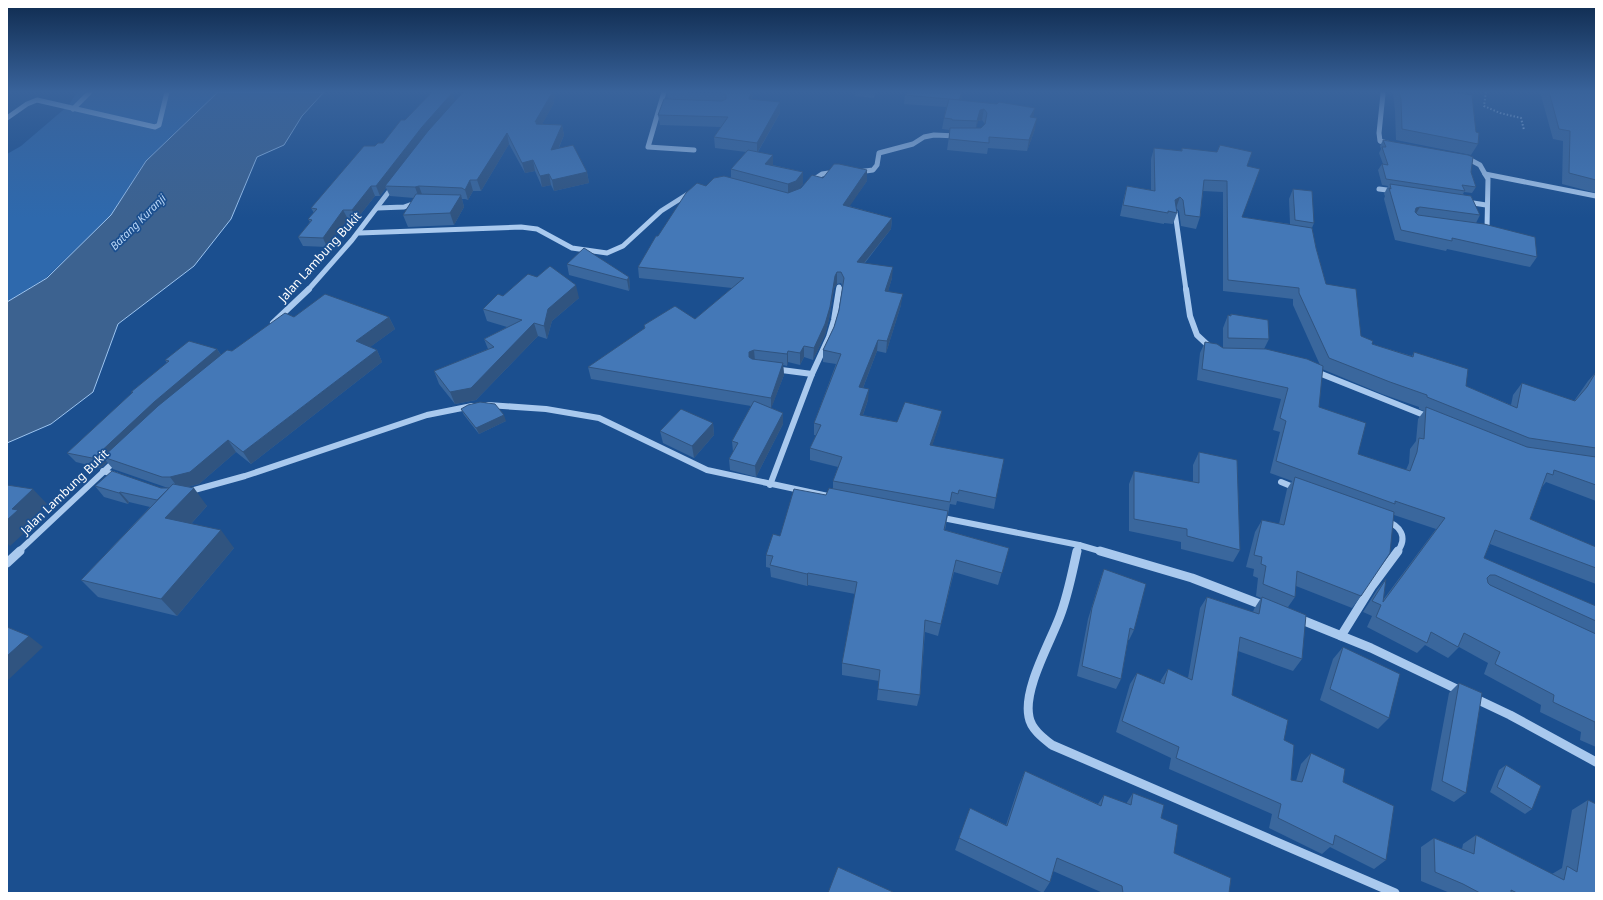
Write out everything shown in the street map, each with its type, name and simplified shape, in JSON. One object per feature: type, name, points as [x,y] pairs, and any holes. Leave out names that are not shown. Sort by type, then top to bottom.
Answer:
[{"type":"street","points":[[652,134],[648,147],[694,150]]},
{"type":"street","points":[[1379,134],[1380,141],[1393,144]]},
{"type":"street","points":[[850,172],[873,170],[877,165],[879,153],[913,144],[924,137],[934,135],[964,136]]},
{"type":"street","points":[[1461,155],[1475,161],[1484,168],[1488,179],[1486,205],[1487,228],[1481,231],[1473,230]]},
{"type":"street","points":[[805,190],[808,184],[818,175],[829,171],[843,172]]},
{"type":"street","points":[[1485,174],[1596,196]]},
{"type":"street","name":"Jalan Lambung Bukit","points":[[269,327],[313,285],[359,233],[398,180]]},
{"type":"street","points":[[1379,188],[1402,192]]},
{"type":"street","points":[[359,233],[521,227],[537,229],[572,248],[607,253],[623,246],[661,211],[695,190]]},
{"type":"street","points":[[377,208],[404,207],[423,201]]},
{"type":"street","points":[[1464,202],[1486,205]]},
{"type":"street","points":[[1175,212],[1190,316],[1197,335],[1218,355]]},
{"type":"street","points":[[770,484],[834,320],[839,287]]},
{"type":"street","points":[[768,368],[812,374]]},
{"type":"street","points":[[1309,370],[1438,420]]},
{"type":"street","points":[[180,494],[245,476],[427,414],[482,404],[546,408],[599,418],[707,470],[838,498]]},
{"type":"street","name":"Jalan Lambung Bukit","points":[[7,563],[120,456]]},
{"type":"street","points":[[103,471],[126,479]]},
{"type":"street","points":[[1281,482],[1303,491]]},
{"type":"street","points":[[930,515],[1079,545],[1192,578],[1270,608]]},
{"type":"street","points":[[1341,636],[1372,586],[1401,547],[1403,539],[1402,533],[1394,523],[1379,518]]},
{"type":"street","points":[[1079,545],[1060,615],[1033,686],[1029,701],[1030,717],[1036,732],[1052,745],[1395,893]]},
{"type":"street","points":[[1292,616],[1371,648],[1510,716],[1596,762]]},
{"type":"shaded area","points":[[35,134],[174,134],[145,162],[111,215],[46,278],[7,302],[7,154],[21,146]]},
{"type":"water","name":"Batang Kuranji","points":[[174,134],[291,134],[284,145],[257,157],[231,219],[194,266],[118,324],[93,392],[51,424],[7,443],[7,302],[47,278],[111,215],[146,161]]},
{"type":"building","points":[[390,134],[417,134],[376,186],[371,186],[352,210],[343,210],[323,238],[298,237],[312,220],[308,219],[317,209],[311,208],[364,146],[375,146],[378,143],[383,143]]},
{"type":"building","points":[[426,134],[506,134],[477,180],[470,180],[465,190],[462,188],[385,186]]},
{"type":"building","points":[[508,134],[558,134],[551,150],[573,145],[587,172],[552,180],[549,174],[540,176],[533,160],[522,163]]},
{"type":"building","points":[[716,134],[762,134],[757,143],[714,137]]},
{"type":"building","points":[[949,134],[1031,134],[1029,140],[989,137],[989,143],[949,139]]},
{"type":"building","points":[[1427,134],[1479,134],[1478,144]]},
{"type":"building","points":[[1570,134],[1596,134],[1596,180],[1569,173]]},
{"type":"building","points":[[1383,140],[1473,157],[1471,172],[1476,187],[1462,185],[1465,191],[1386,179],[1382,164],[1388,165],[1382,147],[1386,147]]},
{"type":"building","points":[[1220,145],[1252,152],[1247,166],[1260,169],[1242,217],[1312,228],[1326,284],[1356,289],[1361,336],[1373,341],[1372,344],[1413,357],[1414,352],[1468,369],[1466,386],[1517,408],[1522,383],[1575,401],[1587,387],[1596,372],[1596,448],[1529,438],[1427,397],[1427,395],[1329,358],[1299,293],[1299,288],[1228,280],[1227,181],[1204,180],[1200,217],[1185,215],[1183,200],[1180,197],[1175,200],[1177,213],[1168,211],[1168,213],[1123,205],[1127,186],[1155,191],[1154,148],[1182,151],[1182,148],[1217,152]]},
{"type":"building","points":[[748,150],[773,155],[765,164],[803,172],[796,181],[788,184],[731,169]]},
{"type":"building","points":[[834,164],[867,170],[843,205],[892,218],[857,262],[893,267],[885,291],[903,294],[887,341],[878,340],[859,387],[869,389],[860,415],[897,422],[905,402],[942,411],[930,445],[1004,459],[996,498],[959,490],[958,494],[952,492],[950,502],[833,481],[842,457],[810,448],[821,425],[814,423],[841,354],[823,350],[834,327],[839,310],[844,278],[841,272],[837,272],[835,276],[830,307],[825,324],[814,348],[804,346],[800,353],[788,351],[787,354],[754,350],[749,352],[749,357],[752,359],[783,363],[771,398],[588,367],[645,328],[644,325],[675,306],[695,319],[744,278],[638,267],[656,236],[658,236],[686,193],[697,183],[706,186],[714,178],[724,176],[788,193],[801,188],[812,175],[823,178]]},
{"type":"building","points":[[1390,184],[1471,196],[1480,215],[1420,207],[1416,208],[1415,212],[1418,215],[1484,224],[1535,237],[1537,257],[1452,238],[1452,241],[1401,230],[1389,188],[1391,189]]},
{"type":"building","points":[[1293,189],[1312,191],[1314,223],[1295,220]]},
{"type":"building","points":[[416,194],[461,195],[450,213],[403,215]]},
{"type":"building","points":[[584,248],[629,277],[627,280],[567,264]]},
{"type":"building","points":[[550,266],[576,285],[548,309],[544,326],[534,323],[471,388],[450,392],[434,371],[494,347],[484,339],[522,320],[483,309],[498,294],[503,296],[528,274],[537,277]]},
{"type":"building","points":[[325,294],[389,317],[356,341],[377,350],[243,452],[228,440],[190,472],[170,477],[162,477],[103,457],[158,406],[227,350],[232,351],[285,313],[294,317]]},
{"type":"building","points":[[1231,314],[1268,320],[1269,339],[1228,338],[1228,315],[1231,316]]},
{"type":"building","points":[[189,341],[217,349],[154,402],[95,457],[92,458],[67,453],[133,392],[131,392],[169,361],[165,360]]},
{"type":"building","points":[[1205,342],[1217,344],[1223,348],[1266,349],[1307,359],[1323,366],[1319,407],[1366,423],[1358,454],[1410,471],[1417,452],[1419,438],[1424,439],[1426,407],[1527,447],[1596,457],[1596,485],[1554,470],[1553,475],[1547,473],[1530,519],[1596,547],[1596,568],[1495,530],[1484,558],[1596,606],[1596,621],[1495,575],[1490,575],[1487,578],[1490,585],[1596,634],[1596,731],[1595,722],[1553,702],[1554,695],[1495,664],[1500,652],[1464,633],[1458,647],[1431,632],[1427,643],[1376,617],[1381,605],[1372,601],[1386,579],[1383,602],[1445,518],[1395,501],[1395,504],[1276,461],[1286,421],[1280,418],[1288,388],[1202,369]]},
{"type":"building","points":[[754,401],[783,413],[755,466],[729,459],[738,443],[732,441]]},
{"type":"building","points":[[480,402],[495,404],[504,415],[476,428],[461,409],[468,405]]},
{"type":"building","points":[[681,409],[713,423],[692,446],[660,431]]},
{"type":"building","points":[[1199,452],[1237,460],[1240,550],[1187,536],[1187,529],[1134,519],[1134,471],[1199,483]]},
{"type":"building","points":[[112,471],[161,488],[169,488],[157,500],[119,493],[95,486]]},
{"type":"building","points":[[1295,477],[1394,512],[1390,553],[1361,596],[1297,571],[1295,597],[1263,584],[1266,566],[1261,564],[1262,557],[1254,555],[1262,520],[1284,525]]},
{"type":"building","points":[[173,484],[194,488],[165,518],[221,530],[161,599],[81,580]]},
{"type":"building","points":[[7,485],[33,489],[12,509],[18,510],[7,520]]},
{"type":"building","points":[[829,488],[948,511],[944,530],[1009,548],[1002,573],[956,560],[941,624],[925,620],[920,695],[878,689],[880,670],[842,663],[857,582],[807,574],[770,565],[773,556],[766,555],[773,534],[780,536],[794,489],[826,495]]},
{"type":"building","points":[[1104,569],[1146,584],[1134,630],[1130,628],[1121,679],[1082,666],[1092,608]]},
{"type":"building","points":[[1207,597],[1259,614],[1262,597],[1306,615],[1302,659],[1240,637],[1232,695],[1288,720],[1284,740],[1294,745],[1291,780],[1302,782],[1311,753],[1345,769],[1343,782],[1394,806],[1386,860],[1335,835],[1333,845],[1278,818],[1281,804],[1176,758],[1179,747],[1122,721],[1137,673],[1164,684],[1168,669],[1192,680]]},
{"type":"building","points":[[7,627],[29,636],[7,656]]},
{"type":"building","points":[[1343,647],[1400,674],[1389,718],[1330,689]]},
{"type":"building","points":[[1459,683],[1482,693],[1466,793],[1442,781]]},
{"type":"building","points":[[1506,765],[1541,786],[1532,809],[1497,787]]},
{"type":"building","points":[[1025,771],[1101,806],[1104,795],[1131,805],[1133,793],[1164,805],[1161,818],[1178,825],[1174,853],[1231,878],[1229,893],[1123,893],[1122,886],[1057,858],[1050,882],[959,838],[970,808],[1007,826]]},
{"type":"building","points":[[1588,800],[1596,804],[1596,893],[1517,893],[1511,890],[1511,893],[1480,893],[1435,872],[1434,838],[1474,854],[1476,835],[1564,880],[1567,866],[1577,872]]},
{"type":"building","points":[[838,867],[893,892],[893,893],[828,893]]}]
